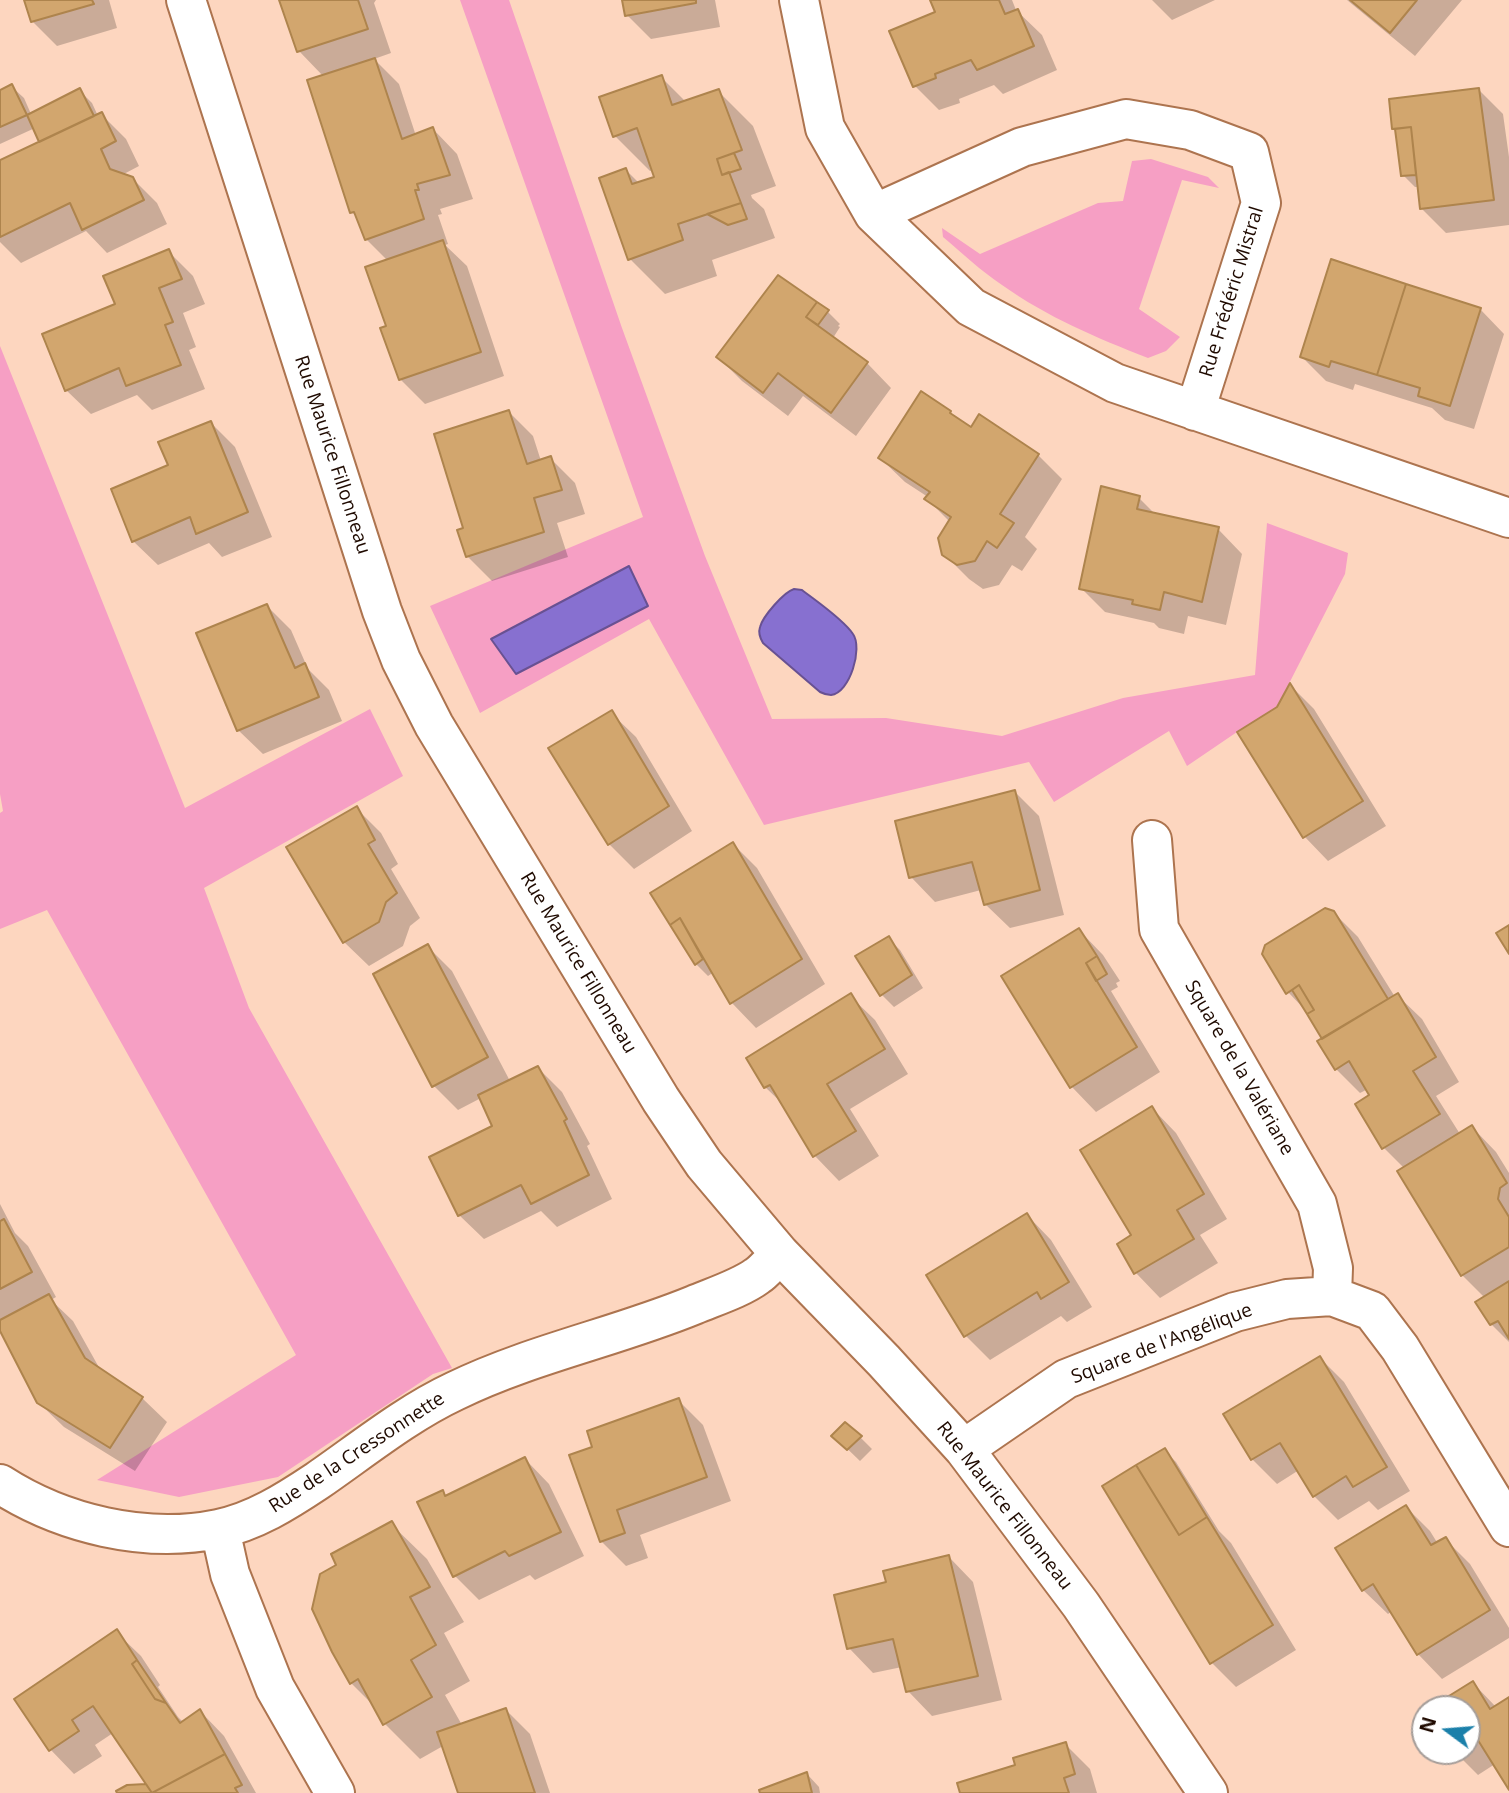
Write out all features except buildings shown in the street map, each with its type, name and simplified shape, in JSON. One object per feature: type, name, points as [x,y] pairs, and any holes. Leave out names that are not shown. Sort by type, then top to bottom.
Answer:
[{"type":"street","name":"Rue Maurice Fillonneau","points":[[186,0],[382,611],[401,660],[435,725],[661,1100],[704,1164],[780,1254],[964,1448],[1080,1605],[1208,1793]]},
{"type":"street","points":[[799,0],[825,128],[874,214],[971,307],[1115,383],[1509,519]]},
{"type":"street","name":"Rue Frédéric Mistral","points":[[874,214],[1022,147],[1126,119],[1190,130],[1249,152],[1261,203],[1195,411]]},
{"type":"street","name":"Square de la Valériane","points":[[1152,840],[1159,929],[1317,1204],[1333,1268],[1332,1296]]},
{"type":"street","name":"Rue de la Cressonnette","points":[[0,1484],[41,1506],[79,1520],[117,1529],[154,1534],[220,1529],[254,1518],[294,1496],[409,1417],[454,1391],[521,1364],[664,1317],[714,1296],[757,1276],[780,1254]]},
{"type":"street","name":"Square de l'Angélique","points":[[964,1448],[1066,1379],[1235,1312],[1287,1299],[1332,1296],[1372,1311],[1400,1348],[1509,1527]]},
{"type":"street","points":[[220,1529],[230,1574],[275,1688],[335,1793]]},
{"type":"shaded area","points":[[460,0],[509,0],[622,328],[705,556],[772,719],[886,718],[1002,736],[1123,698],[1255,675],[1267,523],[1348,553],[1345,574],[1277,707],[1187,766],[1169,731],[1054,802],[1029,762],[764,825],[649,619],[480,713],[430,606],[643,517]]},
{"type":"shaded area","points":[[1151,159],[1208,177],[1219,188],[1182,180],[1139,309],[1180,337],[1166,351],[1148,358],[1091,335],[1019,297],[994,280],[943,237],[942,228],[980,254],[1098,203],[1123,201],[1132,161]]},
{"type":"shaded area","points":[[0,346],[185,808],[370,709],[403,776],[204,888],[249,1008],[452,1368],[433,1374],[278,1477],[179,1497],[97,1480],[296,1355],[47,910],[0,929],[0,813],[3,811],[0,794]]},
{"type":"shaded area","points":[[629,566],[648,606],[516,674],[491,639]]},
{"type":"shaded area","points":[[794,589],[802,590],[843,622],[856,641],[855,659],[849,679],[844,687],[831,695],[820,692],[761,639],[759,629],[765,617],[780,599]]}]
